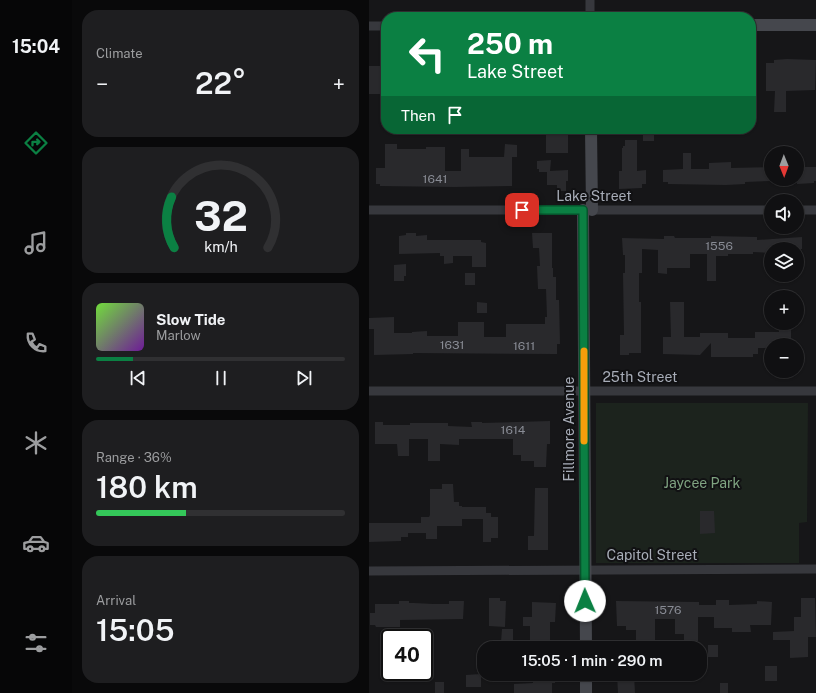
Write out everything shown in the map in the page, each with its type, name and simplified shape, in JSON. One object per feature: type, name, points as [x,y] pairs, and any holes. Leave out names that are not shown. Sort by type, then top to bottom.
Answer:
[{"type":"street","points":[[590,0],[590,12]]},
{"type":"street","points":[[369,26],[381,26]]},
{"type":"street","points":[[756,26],[816,26]]},
{"type":"street","name":"Fillmore Avenue","points":[[586,641],[584,391],[591,134]]},
{"type":"street","name":"Lake Street","points":[[369,210],[764,210]]},
{"type":"street","points":[[804,210],[816,210]]},
{"type":"street","name":"25th Street","points":[[369,392],[816,391]]},
{"type":"street","name":"Capitol Street","points":[[369,571],[816,569]]},
{"type":"street","points":[[586,681],[586,693]]},
{"type":"green space","name":"Jaycee Park","points":[[596,403],[808,403],[807,522],[799,523],[799,563],[596,563]]},
{"type":"building","points":[[774,60],[816,60],[815,90],[786,91],[786,112],[774,112],[775,91],[766,91],[766,63],[774,63]]},
{"type":"building","points":[[369,66],[381,66],[381,94],[369,94]]},
{"type":"building","points":[[546,134],[568,134],[568,153],[546,153]]},
{"type":"building","points":[[643,134],[654,134],[654,141],[643,141]]},
{"type":"building","points":[[625,140],[637,140],[637,171],[646,170],[646,184],[642,184],[642,188],[619,189],[619,171],[622,171],[622,148],[625,146]]},
{"type":"building","points":[[385,144],[397,144],[397,149],[426,149],[426,147],[445,147],[445,171],[461,171],[461,149],[469,149],[469,157],[512,157],[512,186],[380,186],[380,184],[376,184],[376,168],[385,168]]},
{"type":"building","points":[[505,144],[517,145],[517,157],[504,157]]},
{"type":"building","points":[[683,153],[691,153],[691,169],[709,169],[709,163],[731,162],[731,168],[764,167],[764,181],[726,185],[668,184],[668,182],[663,182],[663,170],[683,169]]},
{"type":"building","points":[[551,160],[550,171],[568,170],[566,191],[557,191],[557,185],[547,185],[547,172],[539,172],[539,169],[537,169],[537,161]]},
{"type":"building","points":[[804,167],[816,167],[816,181],[814,181],[814,183],[804,184]]},
{"type":"building","points":[[406,233],[416,233],[416,236],[427,235],[427,240],[481,240],[481,242],[486,243],[486,267],[472,267],[472,256],[453,256],[453,263],[444,264],[444,256],[440,256],[440,253],[399,254],[399,236],[406,235]]},
{"type":"building","points":[[532,233],[552,233],[552,268],[553,277],[556,277],[556,300],[559,300],[560,344],[557,344],[557,354],[413,353],[374,355],[374,329],[369,329],[369,318],[394,317],[394,333],[427,331],[427,336],[458,336],[458,322],[484,322],[484,337],[506,337],[506,324],[545,324],[545,317],[547,317],[546,289],[538,289],[537,266],[540,266],[539,248],[533,248]]},
{"type":"building","points":[[664,236],[674,236],[675,238],[711,238],[711,236],[757,237],[757,240],[802,237],[802,242],[764,242],[764,253],[753,252],[753,254],[728,254],[728,256],[716,256],[716,281],[707,281],[707,254],[690,254],[690,268],[667,268],[667,274],[658,273],[658,250],[642,249],[642,273],[639,273],[639,302],[641,302],[641,353],[620,355],[620,335],[624,335],[623,273],[625,273],[625,255],[623,255],[622,238],[664,239]]},
{"type":"building","points":[[406,264],[406,276],[404,276],[404,281],[394,281],[394,265]]},
{"type":"building","points":[[465,273],[475,273],[475,285],[465,285]]},
{"type":"building","points":[[477,302],[487,303],[487,313],[477,313]]},
{"type":"building","points":[[670,302],[684,302],[684,337],[700,337],[700,333],[728,333],[728,338],[755,338],[755,332],[779,332],[779,330],[791,330],[791,338],[764,338],[764,348],[758,348],[758,354],[753,354],[753,357],[711,357],[711,343],[700,355],[663,354],[663,337],[671,337]]},
{"type":"building","points":[[550,421],[550,444],[547,444],[546,467],[534,467],[534,461],[521,461],[521,455],[513,455],[513,439],[459,439],[459,445],[440,444],[440,461],[428,461],[428,439],[409,439],[409,456],[398,456],[397,444],[375,444],[375,422],[383,422],[383,425],[448,423],[448,426],[472,427],[471,422]]},
{"type":"building","points":[[442,484],[453,484],[454,502],[459,502],[459,506],[486,507],[486,513],[491,513],[491,517],[498,517],[498,538],[491,538],[491,542],[483,542],[483,519],[462,519],[462,526],[437,526],[437,539],[426,539],[426,533],[408,533],[408,537],[401,537],[401,541],[369,542],[369,523],[421,523],[421,517],[429,517],[430,489],[442,489]]},
{"type":"building","points":[[535,488],[548,488],[548,550],[528,550],[528,536],[534,536]]},
{"type":"building","points":[[700,511],[714,511],[715,533],[700,534]]},
{"type":"building","points":[[489,598],[500,598],[500,601],[506,601],[505,627],[489,626]]},
{"type":"building","points":[[801,598],[815,598],[816,637],[808,637],[808,657],[790,658],[790,640],[773,640],[773,632],[794,631],[794,617],[801,617]]},
{"type":"building","points":[[716,600],[729,600],[729,605],[757,604],[757,601],[772,602],[771,625],[750,625],[751,632],[732,632],[732,628],[714,628],[714,617],[698,617],[698,641],[684,641],[684,634],[675,634],[675,619],[655,619],[655,640],[649,641],[636,641],[636,630],[626,630],[626,626],[617,626],[616,601],[699,602],[699,605],[716,605]]},
{"type":"building","points":[[399,601],[409,601],[409,603],[449,604],[449,601],[464,601],[463,619],[400,620],[400,627],[376,627],[375,625],[370,625],[370,613],[375,613],[375,604],[399,604]]},
{"type":"building","points":[[532,602],[556,603],[555,622],[550,622],[550,641],[530,641],[530,626],[523,626],[523,617],[532,617]]},
{"type":"building","points":[[502,629],[513,629],[513,641],[501,641]]},
{"type":"building","points":[[708,645],[718,645],[718,657],[708,657]]},
{"type":"building","points":[[765,666],[777,666],[777,681],[765,681]]},
{"type":"building","points":[[477,674],[477,681],[481,681],[481,687],[466,687],[466,675]]},
{"type":"building","points":[[533,681],[555,681],[555,683],[552,683],[552,693],[514,693],[514,684],[533,683]]},
{"type":"building","points":[[617,681],[634,681],[635,693],[618,693]]},
{"type":"building","points":[[435,682],[444,682],[444,693],[435,693]]},
{"type":"building","points":[[720,683],[728,683],[728,693],[720,693]]},
{"type":"slow traffic","points":[[584,351],[584,441]]},
{"type":"route","points":[[522,210],[583,210],[585,601]]}]
